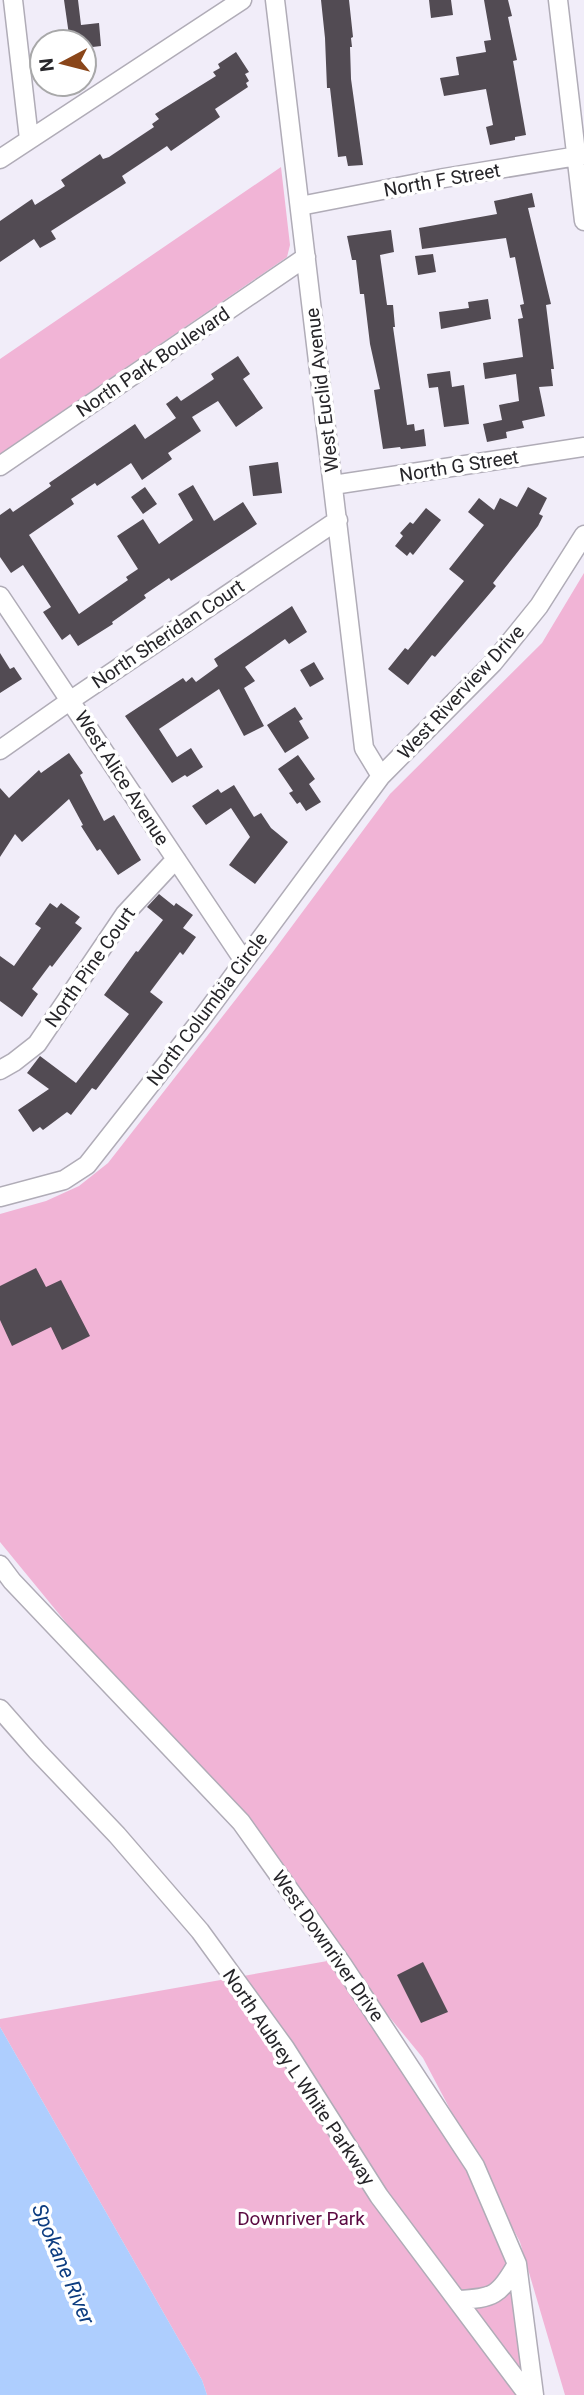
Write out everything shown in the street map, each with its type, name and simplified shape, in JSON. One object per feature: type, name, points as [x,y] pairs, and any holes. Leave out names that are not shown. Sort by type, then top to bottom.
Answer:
[{"type":"street","points":[[13,0],[29,139]]},
{"type":"street","points":[[0,159],[242,0]]},
{"type":"street","name":"West Euclid Avenue","points":[[275,0],[363,748],[381,776]]},
{"type":"street","points":[[558,0],[580,156],[584,221]]},
{"type":"street","name":"North F Street","points":[[300,206],[444,178],[580,156]]},
{"type":"street","name":"North Park Boulevard","points":[[0,466],[306,257]]},
{"type":"street","name":"North G Street","points":[[333,485],[584,447]]},
{"type":"street","name":"North Sheridan Court","points":[[0,750],[338,520]]},
{"type":"street","name":"West Riverview Drive","points":[[381,776],[493,663],[539,606],[584,535]]},
{"type":"street","name":"West Alice Avenue","points":[[0,596],[244,961]]},
{"type":"street","name":"North Columbia Circle","points":[[0,1197],[64,1181],[87,1164],[244,961],[381,776]]},
{"type":"street","name":"North Pine Court","points":[[0,1070],[37,1044],[125,914],[176,859]]},
{"type":"street","name":"West Downriver Drive","points":[[0,1565],[241,1822],[342,1964],[475,2166],[517,2264],[534,2395]]},
{"type":"street","name":"North Aubrey L White Parkway","points":[[0,1709],[117,1835],[200,1931],[285,2048],[379,2196],[528,2395]]},
{"type":"street","points":[[457,2300],[485,2299],[504,2288],[517,2264]]},
{"type":"green space","points":[[281,167],[290,245],[287,257],[0,454],[0,359]]},
{"type":"green space","points":[[584,573],[584,2395],[565,2395],[520,2242],[423,2058],[0,1542],[0,1214],[46,1201],[79,1186],[108,1163],[272,953],[390,794],[542,643]]},
{"type":"green space","name":"Downriver Park","points":[[333,1960],[467,2169],[506,2264],[539,2395],[207,2395],[202,2380],[0,2027],[0,2019]]},
{"type":"water","name":"Spokane River","points":[[0,2027],[202,2380],[207,2395],[0,2395]]},
{"type":"building","points":[[64,0],[78,0],[81,25],[99,23],[101,46],[98,46],[98,28],[68,28]]},
{"type":"building","points":[[321,0],[349,0],[353,37],[350,47],[351,79],[363,165],[348,166],[346,156],[338,157],[330,88],[327,88]]},
{"type":"building","points":[[429,0],[451,0],[453,15],[431,18]]},
{"type":"building","points":[[484,0],[508,0],[512,16],[508,17],[517,60],[513,61],[526,135],[490,145],[486,127],[493,125],[486,89],[444,96],[440,78],[459,75],[456,57],[486,52],[484,41],[491,40]]},
{"type":"building","points":[[236,52],[249,72],[245,74],[249,81],[246,83],[248,87],[215,109],[220,117],[171,151],[167,146],[122,176],[126,183],[51,231],[56,239],[40,248],[34,239],[0,262],[0,221],[32,199],[35,205],[65,186],[61,180],[100,154],[103,159],[109,157],[154,127],[152,124],[159,119],[155,114],[216,76],[213,72],[220,68],[218,64]]},
{"type":"building","points":[[532,193],[535,207],[528,208],[551,304],[546,305],[554,369],[551,369],[553,386],[539,387],[545,416],[522,421],[524,428],[506,432],[507,438],[487,442],[483,424],[502,420],[499,405],[519,401],[516,374],[485,379],[483,363],[523,357],[518,319],[523,318],[520,305],[524,304],[515,257],[510,258],[506,238],[422,249],[419,228],[497,214],[494,201]]},
{"type":"building","points":[[391,230],[394,252],[380,255],[387,305],[393,305],[393,327],[407,425],[414,424],[415,431],[424,429],[426,446],[401,449],[383,449],[374,390],[380,389],[370,344],[364,294],[360,294],[356,260],[352,260],[347,236]]},
{"type":"building","points":[[433,254],[436,272],[418,275],[415,256]]},
{"type":"building","points":[[488,299],[491,319],[441,329],[439,312],[469,308],[468,302]]},
{"type":"building","points":[[238,356],[250,374],[243,379],[263,408],[236,427],[218,401],[192,417],[201,431],[168,453],[172,459],[142,480],[131,463],[97,486],[95,483],[71,499],[74,504],[29,535],[79,614],[128,580],[126,577],[138,569],[117,536],[143,519],[159,544],[193,520],[178,494],[193,485],[214,521],[243,502],[257,524],[171,581],[169,578],[144,595],[146,598],[112,622],[113,624],[78,646],[70,634],[62,640],[43,612],[51,607],[23,565],[11,573],[0,557],[0,515],[10,508],[13,512],[51,486],[49,483],[135,424],[145,439],[176,418],[166,404],[177,396],[181,401],[214,379],[211,374]]},
{"type":"building","points":[[450,371],[452,387],[464,385],[469,424],[444,427],[438,387],[429,388],[427,374]]},
{"type":"building","points":[[278,462],[282,493],[253,496],[249,466]]},
{"type":"building","points":[[145,487],[157,504],[143,514],[131,497]]},
{"type":"building","points":[[528,487],[547,498],[539,514],[543,516],[538,526],[493,583],[496,586],[408,685],[388,669],[405,648],[408,650],[464,581],[449,569],[484,525],[468,512],[479,498],[494,510],[500,498],[517,507]]},
{"type":"building","points":[[426,508],[441,520],[413,555],[410,552],[407,556],[395,546],[403,536],[400,533],[410,522],[413,524]]},
{"type":"building","points":[[292,606],[307,632],[289,644],[285,639],[245,667],[255,681],[244,688],[264,726],[244,736],[219,689],[159,729],[177,757],[191,748],[203,767],[172,783],[125,716],[183,678],[186,682],[192,677],[196,682],[218,666],[214,659]]},
{"type":"building","points":[[0,653],[10,669],[14,667],[22,679],[0,693]]},
{"type":"building","points":[[314,662],[324,679],[310,687],[300,670]]},
{"type":"building","points":[[295,707],[303,719],[299,721],[309,738],[285,753],[267,725]]},
{"type":"building","points":[[69,753],[83,773],[80,775],[104,821],[114,815],[141,860],[118,875],[100,849],[97,851],[81,826],[83,825],[69,799],[22,842],[15,834],[0,857],[0,788],[9,798],[39,770],[41,773]]},
{"type":"building","points":[[298,755],[315,779],[309,784],[321,802],[306,811],[289,793],[293,791],[278,769]]},
{"type":"building","points":[[234,785],[254,817],[261,813],[271,828],[288,842],[255,884],[229,865],[250,837],[231,808],[206,825],[192,806],[218,789],[221,793]]},
{"type":"building","points":[[159,894],[174,906],[176,903],[193,915],[183,928],[196,937],[183,955],[180,952],[150,992],[163,1002],[96,1090],[92,1088],[71,1115],[67,1112],[43,1130],[40,1127],[33,1132],[18,1110],[49,1089],[27,1073],[40,1056],[76,1083],[129,1014],[104,995],[163,920],[147,907]]},
{"type":"building","points":[[50,903],[57,908],[61,903],[80,917],[75,923],[82,928],[32,989],[38,994],[22,1017],[0,1001],[0,956],[14,966],[41,928],[35,924]]},
{"type":"building","points":[[36,1268],[46,1287],[61,1280],[90,1336],[62,1350],[51,1327],[12,1346],[0,1320],[0,1286]]},
{"type":"building","points":[[423,1962],[448,2012],[421,2023],[397,1975]]}]
